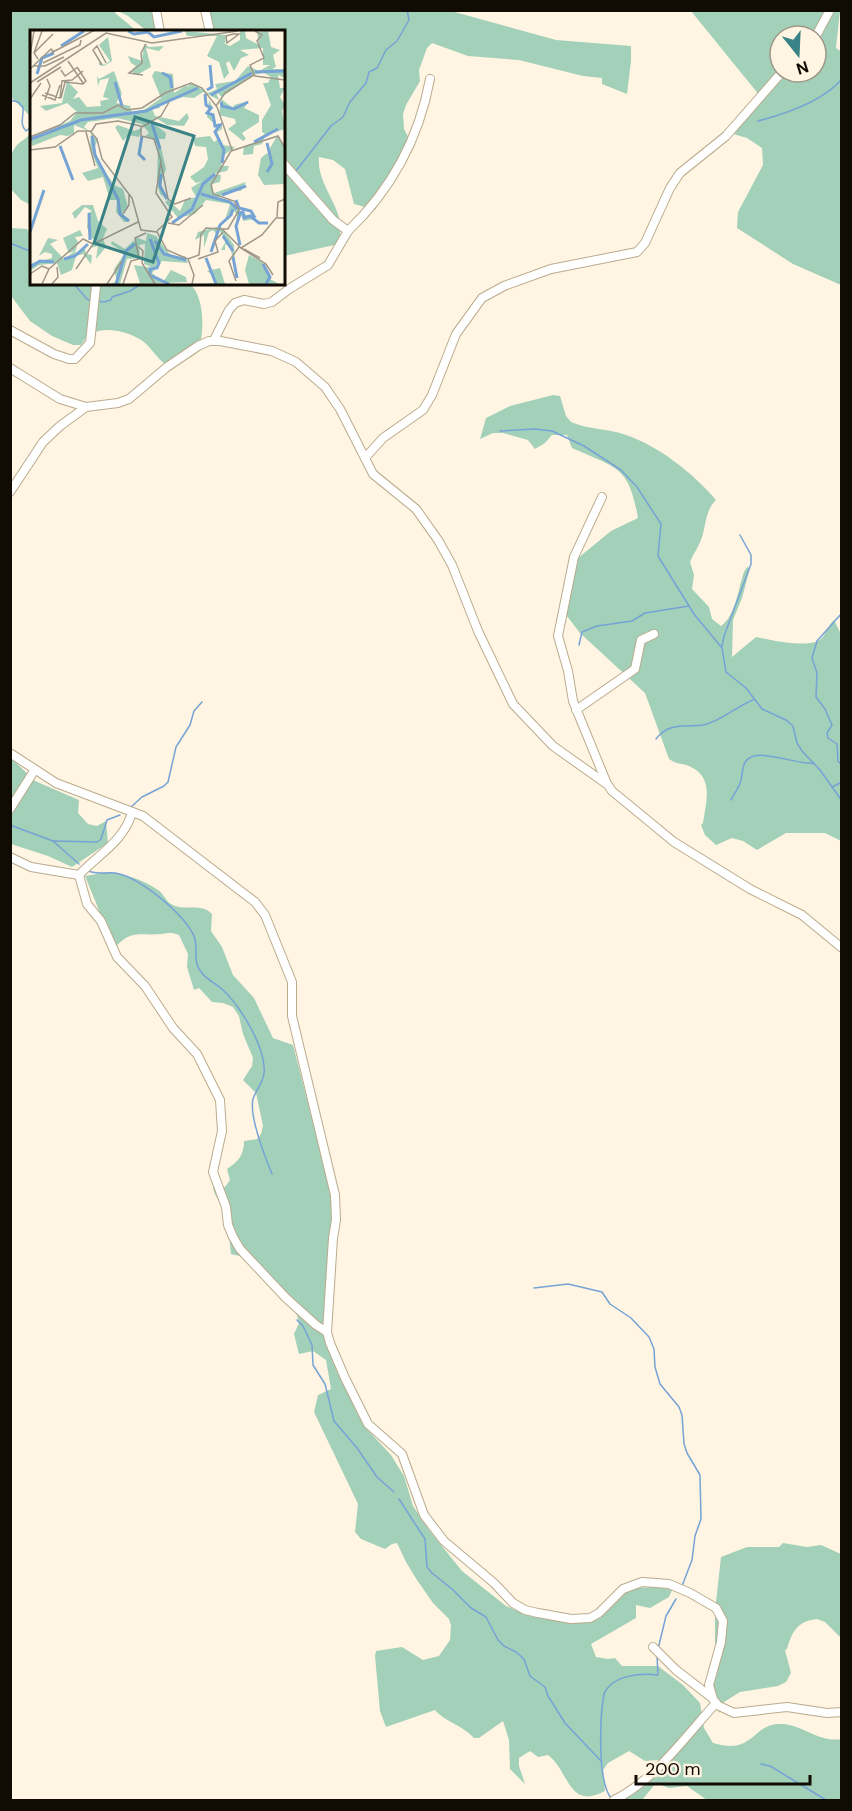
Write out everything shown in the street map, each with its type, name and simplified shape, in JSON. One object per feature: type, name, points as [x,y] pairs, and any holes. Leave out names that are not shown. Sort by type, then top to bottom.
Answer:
[{"type":"street","points":[[156,10],[160,30]]},
{"type":"street","points":[[205,10],[210,30]]},
{"type":"street","points":[[822,24],[830,10]]},
{"type":"street","points":[[214,340],[235,303],[244,300],[264,304],[272,302],[328,265],[348,231],[371,209],[406,156],[418,125],[430,79]]},
{"type":"street","points":[[365,458],[383,438],[423,410],[432,395],[456,334],[482,298],[504,286],[551,269],[606,259],[639,250],[645,243],[677,178],[687,166],[726,136],[772,84]]},
{"type":"street","points":[[285,165],[333,220],[348,231]]},
{"type":"street","points":[[10,330],[54,354],[69,359],[75,358],[90,343],[96,285]]},
{"type":"street","points":[[10,368],[60,399],[86,407],[118,404],[129,399],[167,367],[198,346],[214,340],[272,351],[296,362],[329,393],[345,416],[373,474],[416,509],[438,540],[452,566],[478,631],[513,704],[553,746],[608,785]]},
{"type":"street","points":[[10,492],[47,437],[86,407]]},
{"type":"street","points":[[602,497],[574,557],[558,634],[568,671],[570,692],[608,785],[612,791],[680,846],[750,889],[802,915],[842,948]]},
{"type":"street","points":[[576,710],[635,669],[641,640],[654,634]]},
{"type":"street","points":[[10,753],[34,771],[69,789],[151,821],[259,905],[270,924],[292,982],[292,1016],[335,1195],[336,1220],[327,1332],[345,1378],[368,1424],[402,1454],[424,1515],[444,1541],[494,1583],[513,1603],[531,1612],[571,1618],[590,1618],[599,1613],[622,1589],[642,1582],[669,1584],[706,1601],[720,1612],[724,1625],[710,1682],[710,1690],[715,1702]]},
{"type":"street","points":[[10,808],[34,771]]},
{"type":"street","points":[[78,875],[120,837],[130,821],[132,812]]},
{"type":"street","points":[[10,857],[32,867],[78,875]]},
{"type":"street","points":[[78,875],[87,904],[101,921],[117,957],[146,986],[173,1028],[197,1054],[220,1100],[222,1131],[213,1172],[226,1207],[228,1225],[233,1237],[240,1249],[286,1298],[312,1322],[327,1332]]},
{"type":"street","points":[[653,1647],[676,1670],[706,1691],[724,1710],[734,1713],[787,1707],[827,1713],[842,1712]]},
{"type":"street","points":[[614,1800],[632,1790],[654,1771],[715,1702]]},
{"type":"green space","points":[[11,10],[115,11],[136,30],[30,30],[30,116],[11,97]]},
{"type":"green space","points":[[118,11],[157,11],[161,30],[146,30]]},
{"type":"green space","points":[[204,11],[451,11],[556,40],[631,46],[631,61],[627,94],[602,84],[602,78],[583,76],[519,60],[468,56],[432,43],[427,48],[419,70],[420,81],[403,114],[404,129],[413,146],[375,210],[354,204],[345,169],[333,160],[319,157],[322,177],[338,215],[340,234],[348,242],[285,256],[285,30],[208,30]]},
{"type":"green space","points":[[691,11],[840,11],[836,48],[842,52],[841,285],[793,264],[737,228],[738,212],[763,165],[762,148],[747,138],[730,133],[760,96]]},
{"type":"green space","points":[[30,133],[30,204],[21,200],[10,188],[10,160],[14,149]]},
{"type":"green space","points":[[10,228],[27,229],[30,234],[30,285],[191,285],[199,298],[201,307],[200,345],[197,353],[189,358],[165,364],[145,343],[119,331],[97,331],[88,336],[81,345],[73,345],[52,336],[30,321],[11,296]]},
{"type":"green space","points":[[553,395],[560,396],[566,416],[571,422],[619,433],[651,446],[687,471],[716,500],[712,504],[701,540],[690,562],[694,575],[692,589],[709,607],[712,619],[721,626],[733,609],[744,572],[747,567],[750,568],[733,620],[732,657],[756,637],[790,643],[815,642],[823,637],[834,620],[842,636],[841,841],[825,833],[786,833],[757,850],[743,841],[732,838],[716,845],[705,835],[701,825],[707,799],[703,777],[691,767],[669,759],[645,693],[580,633],[563,611],[572,563],[611,531],[638,518],[625,478],[610,465],[572,448],[567,435],[552,435],[535,449],[528,440],[503,433],[493,433],[480,439],[486,418],[510,406]]},
{"type":"green space","points":[[10,757],[35,781],[79,800],[78,813],[88,824],[97,826],[106,821],[108,843],[72,867],[48,856],[11,844]]},
{"type":"green space","points":[[108,872],[147,883],[160,891],[169,903],[176,906],[208,910],[212,914],[211,931],[222,947],[233,975],[254,998],[273,1038],[293,1045],[333,1201],[335,1237],[327,1282],[332,1359],[363,1425],[391,1455],[404,1476],[413,1506],[429,1530],[462,1571],[506,1606],[529,1616],[577,1623],[591,1620],[620,1593],[631,1588],[658,1587],[672,1590],[669,1597],[650,1608],[636,1605],[636,1618],[591,1644],[596,1657],[615,1658],[622,1666],[658,1666],[683,1685],[700,1703],[704,1728],[713,1743],[727,1746],[737,1745],[764,1728],[782,1724],[833,1740],[841,1739],[841,1800],[707,1800],[687,1786],[669,1788],[656,1783],[642,1800],[620,1800],[664,1764],[659,1760],[645,1761],[629,1751],[608,1763],[603,1770],[605,1791],[593,1796],[583,1796],[570,1786],[548,1755],[538,1757],[530,1751],[519,1758],[525,1784],[510,1769],[509,1740],[503,1721],[479,1738],[474,1738],[435,1710],[386,1727],[380,1711],[376,1651],[402,1647],[423,1660],[439,1656],[450,1640],[451,1625],[449,1619],[433,1603],[417,1580],[397,1543],[385,1549],[361,1539],[355,1532],[358,1504],[314,1412],[318,1395],[331,1389],[326,1360],[313,1351],[299,1354],[294,1334],[299,1323],[297,1315],[252,1259],[231,1254],[226,1220],[213,1187],[225,1187],[230,1180],[227,1169],[240,1158],[244,1141],[257,1139],[263,1126],[256,1093],[243,1080],[252,1066],[253,1058],[243,1034],[239,1016],[233,1007],[212,1002],[199,988],[194,990],[187,967],[188,954],[179,935],[170,933],[130,936],[113,950],[85,876]]},
{"type":"green space","points":[[783,1543],[807,1547],[821,1545],[841,1554],[841,1638],[825,1622],[817,1619],[800,1625],[793,1633],[785,1650],[791,1673],[786,1682],[778,1686],[740,1692],[724,1702],[719,1713],[710,1689],[715,1654],[715,1611],[721,1557],[747,1547],[779,1547]]},
{"type":"waterway","points":[[296,171],[331,126],[343,117],[350,102],[366,83],[369,72],[377,68],[386,50],[397,41],[409,20],[407,10]]},
{"type":"waterway","points":[[758,121],[780,115],[814,100],[825,94],[842,79]]},
{"type":"waterway","points":[[10,100],[18,102],[23,107],[22,123],[26,131],[30,128]]},
{"type":"waterway","points":[[10,243],[30,251]]},
{"type":"waterway","points":[[75,285],[87,299],[92,301]]},
{"type":"waterway","points":[[97,301],[111,300],[112,297],[139,285]]},
{"type":"waterway","points":[[500,431],[535,429],[552,431],[584,446],[621,470],[637,487],[661,524],[658,556],[694,614],[722,648],[726,672],[746,688],[762,709],[786,720],[793,726],[797,743],[802,751],[820,770],[842,801]]},
{"type":"waterway","points":[[722,646],[751,564],[751,555],[740,535]]},
{"type":"waterway","points":[[579,645],[582,632],[597,626],[632,621],[645,613],[689,606]]},
{"type":"waterway","points":[[842,613],[817,641],[812,658],[817,673],[816,697],[825,709],[832,725],[827,733],[828,738],[837,744],[838,761],[842,765]]},
{"type":"waterway","points":[[656,739],[672,728],[709,723],[753,700]]},
{"type":"waterway","points":[[131,807],[142,797],[168,782],[176,747],[190,725],[194,711],[202,702]]},
{"type":"waterway","points":[[731,800],[741,781],[744,763],[752,757],[759,755],[814,763]]},
{"type":"waterway","points":[[832,787],[842,782]]},
{"type":"waterway","points":[[53,841],[97,842],[101,839],[107,820],[120,815]]},
{"type":"waterway","points":[[10,825],[53,841],[79,864]]},
{"type":"waterway","points":[[89,871],[115,873],[136,881],[180,916],[195,939],[199,969],[230,997],[243,1015],[255,1036],[262,1056],[264,1071],[252,1107],[258,1137],[272,1174]]},
{"type":"waterway","points":[[534,1288],[568,1284],[602,1292],[610,1304],[631,1318],[649,1337],[654,1349],[655,1367],[660,1384],[679,1407],[682,1415],[684,1444],[700,1475],[701,1519],[695,1536],[692,1560],[682,1586]]},
{"type":"waterway","points":[[297,1320],[303,1326],[312,1345],[313,1365],[325,1384],[334,1421],[377,1477],[394,1492]]},
{"type":"waterway","points":[[399,1499],[425,1539],[427,1567],[471,1608],[486,1617],[498,1640],[504,1646],[524,1659],[530,1676],[545,1687],[565,1723],[601,1761]]},
{"type":"waterway","points":[[658,1649],[666,1616],[676,1599]]},
{"type":"waterway","points":[[611,1798],[603,1777],[602,1763],[601,1717],[604,1694],[613,1683],[620,1679],[643,1674],[658,1675],[657,1656]]},
{"type":"waterway","points":[[761,1764],[770,1766],[826,1800]]}]
